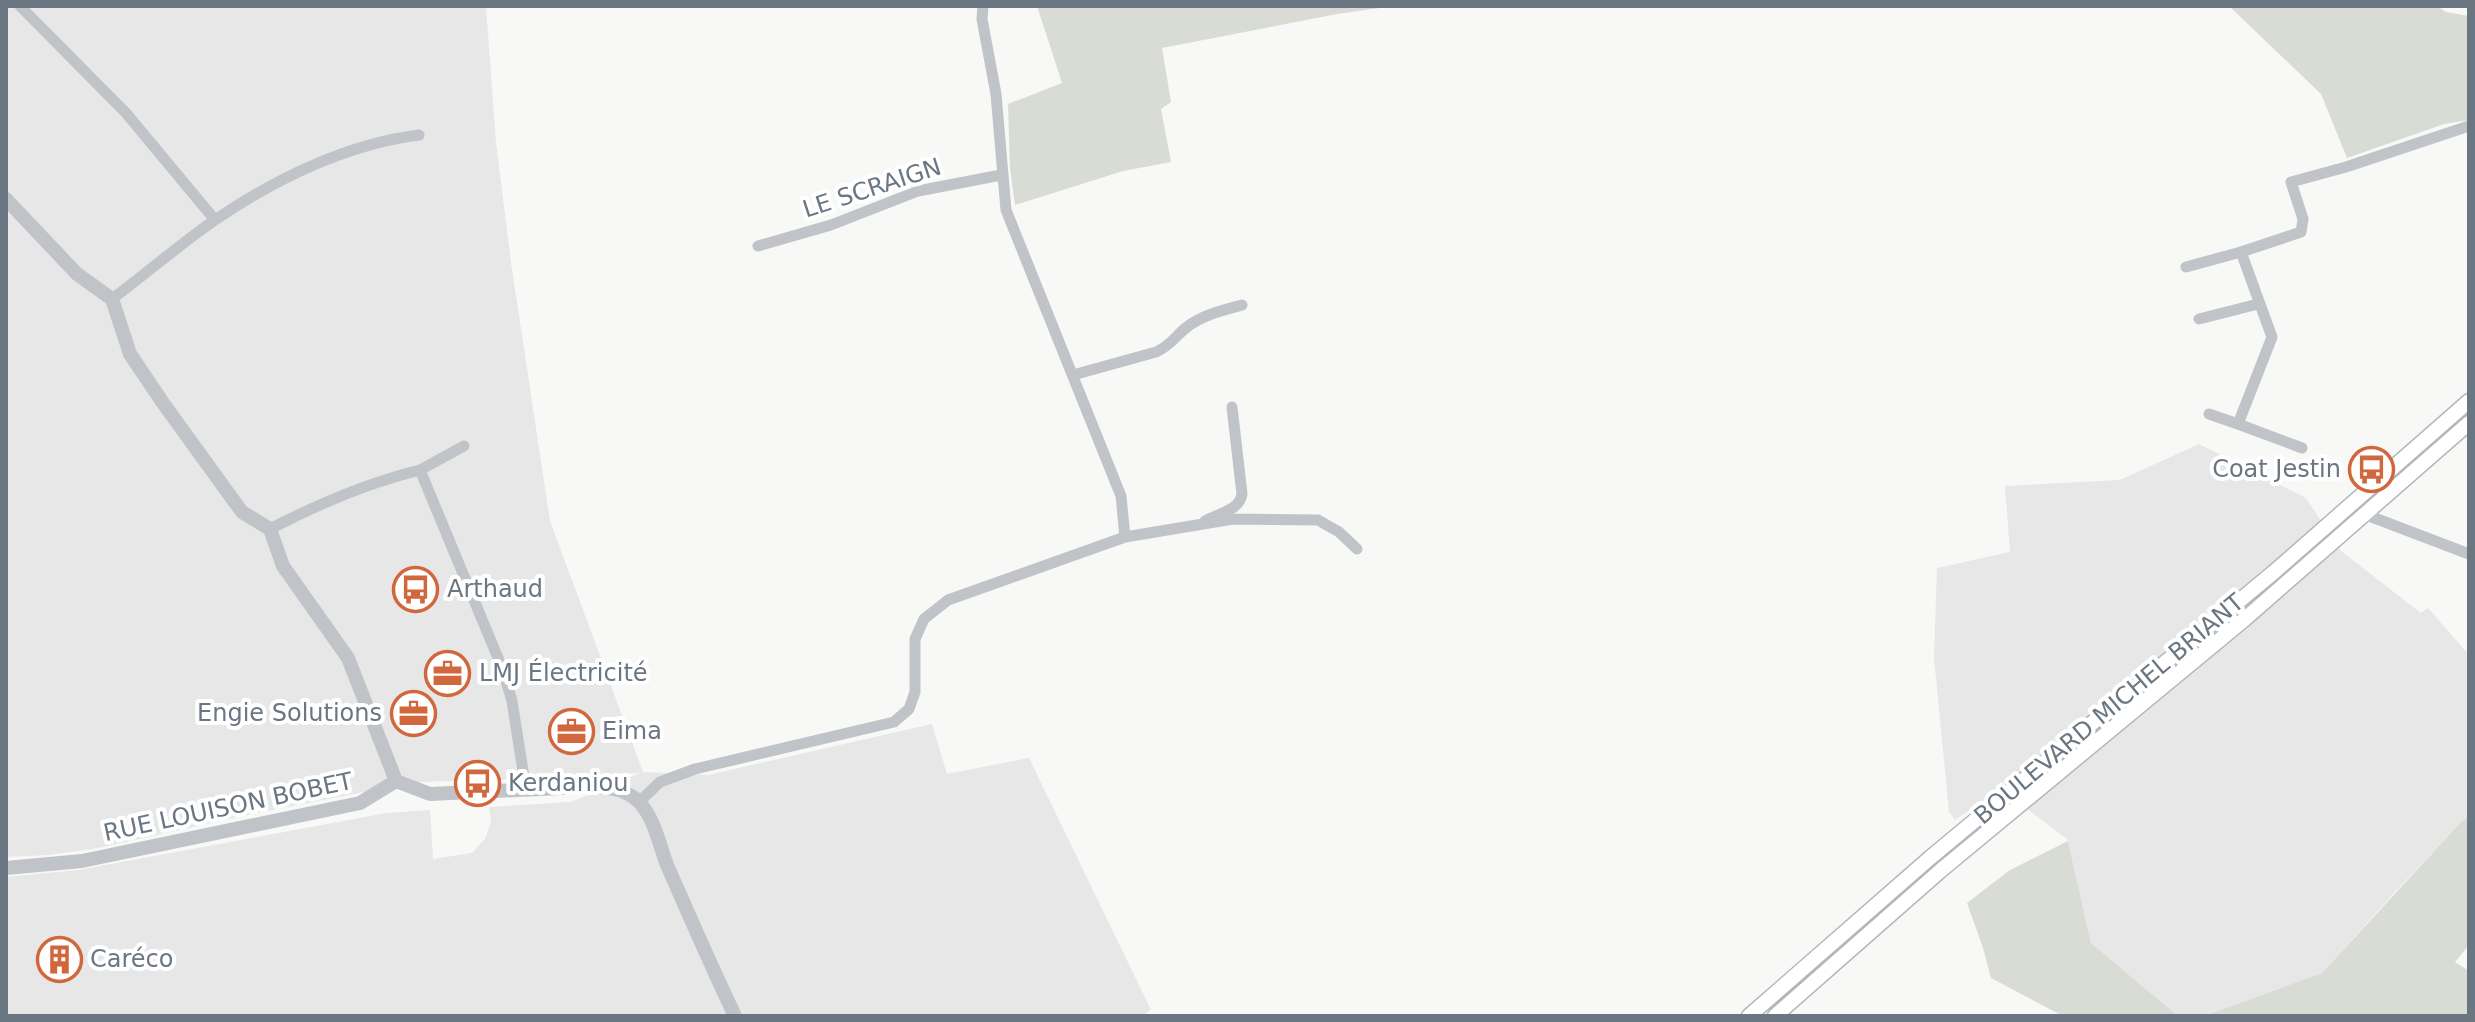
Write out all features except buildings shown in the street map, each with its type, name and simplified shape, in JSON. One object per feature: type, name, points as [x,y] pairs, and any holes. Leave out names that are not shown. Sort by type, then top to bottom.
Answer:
[{"type":"main road","name":"BOULEVARD MICHEL BRIANT","points":[[1749,1016],[1931,857],[2284,564],[2469,401]]},
{"type":"main road","name":"BOULEVARD MICHEL BRIANT","points":[[1775,1016],[1940,871],[2198,657],[2469,423]]},
{"type":"main road","points":[[2186,645],[2198,657]]},
{"type":"street","points":[[20,6],[126,113],[215,220]]},
{"type":"street","points":[[983,6],[982,19],[996,94],[1006,210],[1121,496],[1125,537]]},
{"type":"street","points":[[2186,267],[2301,232],[2303,219],[2291,182],[2469,126]]},
{"type":"street","points":[[112,299],[215,220],[283,180],[330,159],[419,135]]},
{"type":"street","name":"LE SCRAIGN","points":[[758,246],[831,225],[918,191],[1001,175]]},
{"type":"street","points":[[6,199],[77,274],[112,299],[130,354],[163,403],[242,512],[270,529],[283,566],[348,658],[396,781],[430,794],[602,787],[627,793],[639,802],[653,824],[697,934],[735,1016]]},
{"type":"street","points":[[2238,424],[2272,337],[2241,252]]},
{"type":"street","points":[[2199,319],[2258,304]]},
{"type":"street","points":[[1073,375],[1156,352],[1169,346],[1187,327],[1219,311],[1242,305]]},
{"type":"street","points":[[1198,526],[1238,506],[1241,501],[1232,407]]},
{"type":"street","points":[[2209,414],[2302,448]]},
{"type":"street","points":[[270,529],[377,481],[420,470],[464,446]]},
{"type":"street","points":[[420,470],[503,670],[512,701],[526,790]]},
{"type":"street","points":[[2364,514],[2468,551]]},
{"type":"street","points":[[639,802],[660,782],[695,769],[894,722],[909,709],[915,692],[915,639],[924,619],[948,600],[1125,537],[1233,519],[1318,520],[1339,532],[1357,549]]},
{"type":"street","name":"RUE LOUISON BOBET","points":[[6,868],[82,861],[360,803],[396,781]]},
{"type":"shaded area","points":[[6,6],[486,6],[496,143],[550,521],[643,772],[708,775],[932,724],[947,774],[1029,758],[1151,1010],[1142,1016],[6,1016],[6,877],[78,870],[387,813],[430,810],[433,859],[472,853],[485,839],[491,822],[489,807],[571,802],[640,773],[415,782],[98,848],[6,857]]},
{"type":"shaded area","points":[[1037,6],[1394,6],[1162,48],[1171,102],[1161,109],[1171,162],[1123,171],[1015,205],[1010,168],[1008,104],[1062,83]]},
{"type":"shaded area","points":[[2229,6],[2437,6],[2446,12],[2469,16],[2469,120],[2444,124],[2347,158],[2321,94]]},
{"type":"shaded area","points":[[2199,444],[2306,498],[2341,551],[2421,613],[2428,608],[2469,655],[2469,816],[2322,973],[2204,1016],[2178,1016],[2091,943],[2068,840],[2001,789],[1955,820],[1949,812],[1934,657],[1937,568],[2010,552],[2005,486],[2120,480]]},
{"type":"shaded area","points":[[2469,816],[2469,945],[2455,962],[2469,971],[2469,1016],[2204,1016],[2322,973]]},
{"type":"shaded area","points":[[2068,841],[2091,943],[2178,1016],[2063,1016],[1991,978],[1967,903],[2010,870]]},
{"type":"place","name":"Coat Jestin","points":[[2372,469]]},
{"type":"place","name":"Arthaud","points":[[416,589]]},
{"type":"place","name":"LMJ Électricité","points":[[448,673]]},
{"type":"place","name":"Engie Solutions","points":[[413,713]]},
{"type":"place","name":"Eima","points":[[571,731]]},
{"type":"place","name":"Kerdaniou","points":[[477,783]]},
{"type":"place","name":"Caréco","points":[[59,959]]}]
